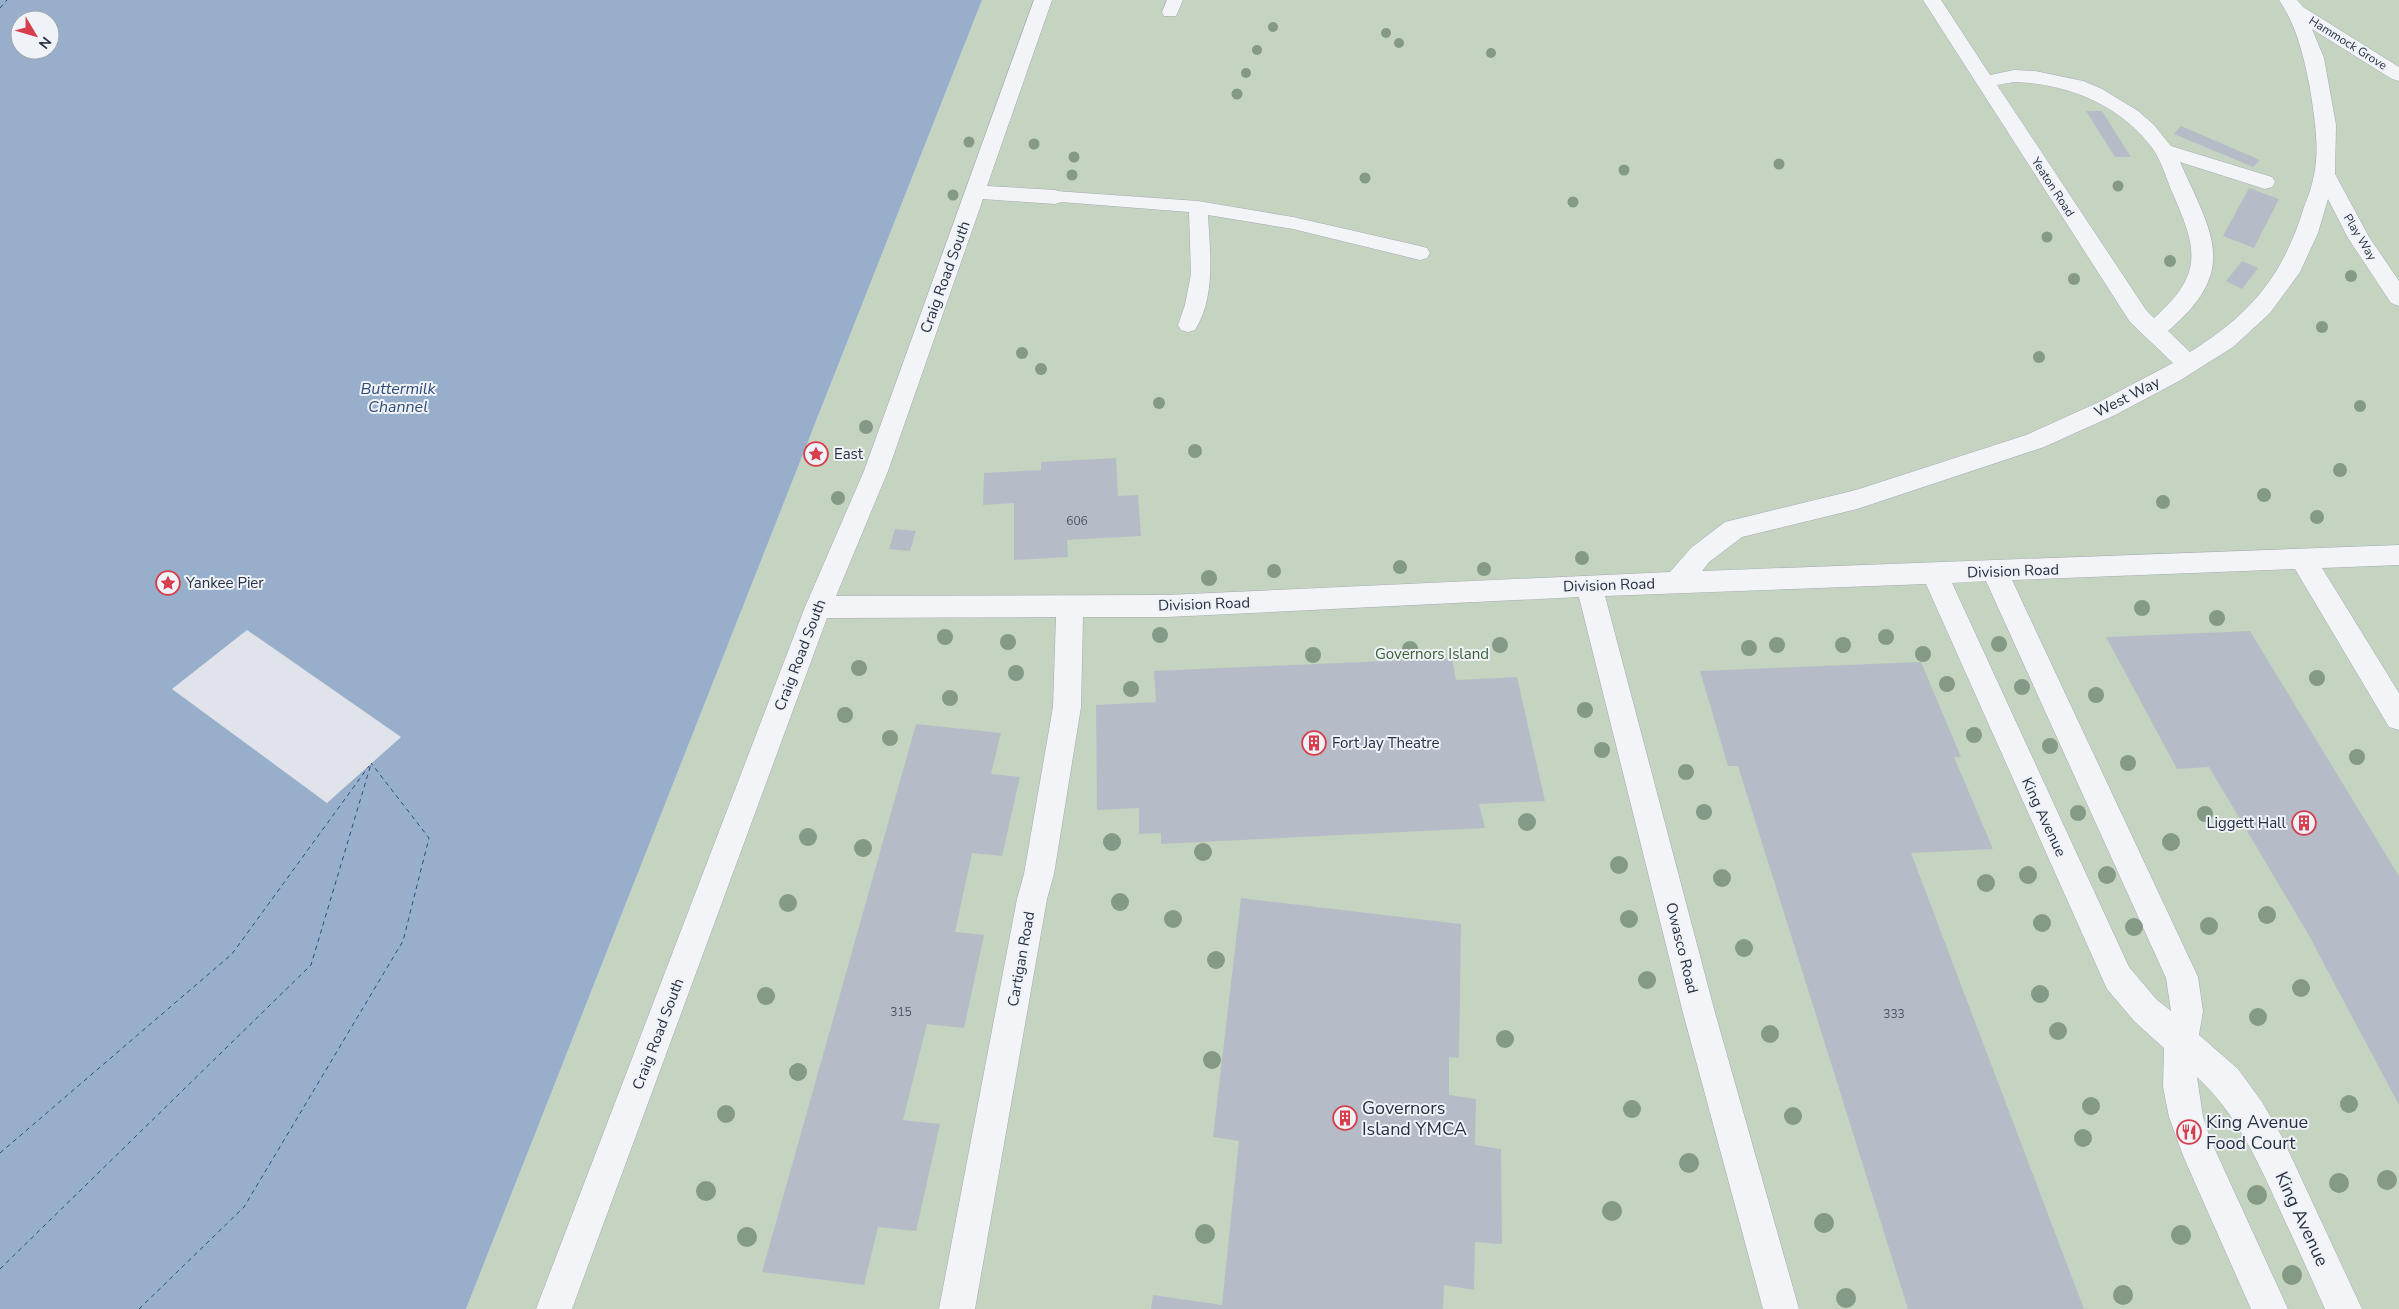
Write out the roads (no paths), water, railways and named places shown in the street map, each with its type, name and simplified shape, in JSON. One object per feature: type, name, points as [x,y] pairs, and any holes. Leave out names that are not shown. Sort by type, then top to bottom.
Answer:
[{"type":"street","name":"Craig Road South","points":[[554,1309],[818,607],[876,471],[1043,0]]},
{"type":"street","name":"Yeaton Road","points":[[1932,0],[2138,316],[2188,363]]},
{"type":"street","name":"Hammock Grove","points":[[2292,6],[2399,75]]},
{"type":"street","name":"West Way","points":[[1678,582],[1700,554],[1734,529],[1857,499],[2035,441],[2106,409],[2225,341],[2262,308],[2289,272],[2307,233],[2326,174],[2326,125],[2314,58],[2292,6]]},
{"type":"street","points":[[1984,82],[2014,76],[2048,78],[2077,85],[2101,95],[2134,119],[2162,150],[2202,237],[2204,263],[2193,291],[2181,306],[2153,331]]},
{"type":"street","points":[[2162,150],[2265,182]]},
{"type":"street","name":"Play Way","points":[[2326,174],[2358,238],[2399,298]]},
{"type":"street","points":[[975,192],[1055,197]]},
{"type":"street","name":"Division Road","points":[[818,607],[1166,606],[1678,582],[1935,574],[2399,555]]},
{"type":"street","points":[[2302,559],[2399,718]]},
{"type":"street","points":[[1995,571],[2182,977],[2187,1011],[2181,1041],[2180,1087],[2186,1117],[2196,1146],[2270,1309]]},
{"type":"street","name":"King Avenue","points":[[1935,574],[2118,978],[2146,1010],[2226,1081],[2250,1114],[2270,1149],[2344,1309]]},
{"type":"street","name":"Owasco Road","points":[[1589,586],[1698,1009],[1781,1309]]},
{"type":"street","name":"Cartigan Road","points":[[957,1309],[1032,900],[1039,874],[1067,707],[1070,607]]},
{"type":"lane","points":[[1055,197],[1178,204],[1198,207],[1293,223],[1420,252]]},
{"type":"lane","points":[[1188,325],[1195,305],[1201,274],[1198,207]]},
{"type":"water","name":"Buttermilk Channel","points":[[0,0],[982,0],[466,1309],[0,1309]]},
{"type":"place","name":"East","points":[[816,454]]},
{"type":"place","name":"Yankee Pier","points":[[168,583]]},
{"type":"place","name":"Fort Jay Theatre","points":[[1314,743]]},
{"type":"place","name":"Liggett Hall","points":[[2304,823]]},
{"type":"place","name":"Governors Island YMCA","points":[[1345,1118]]},
{"type":"place","name":"King Avenue Food Court","points":[[2189,1132]]},
{"type":"park label","name":"Governors Island","points":[[1432,654]]}]
